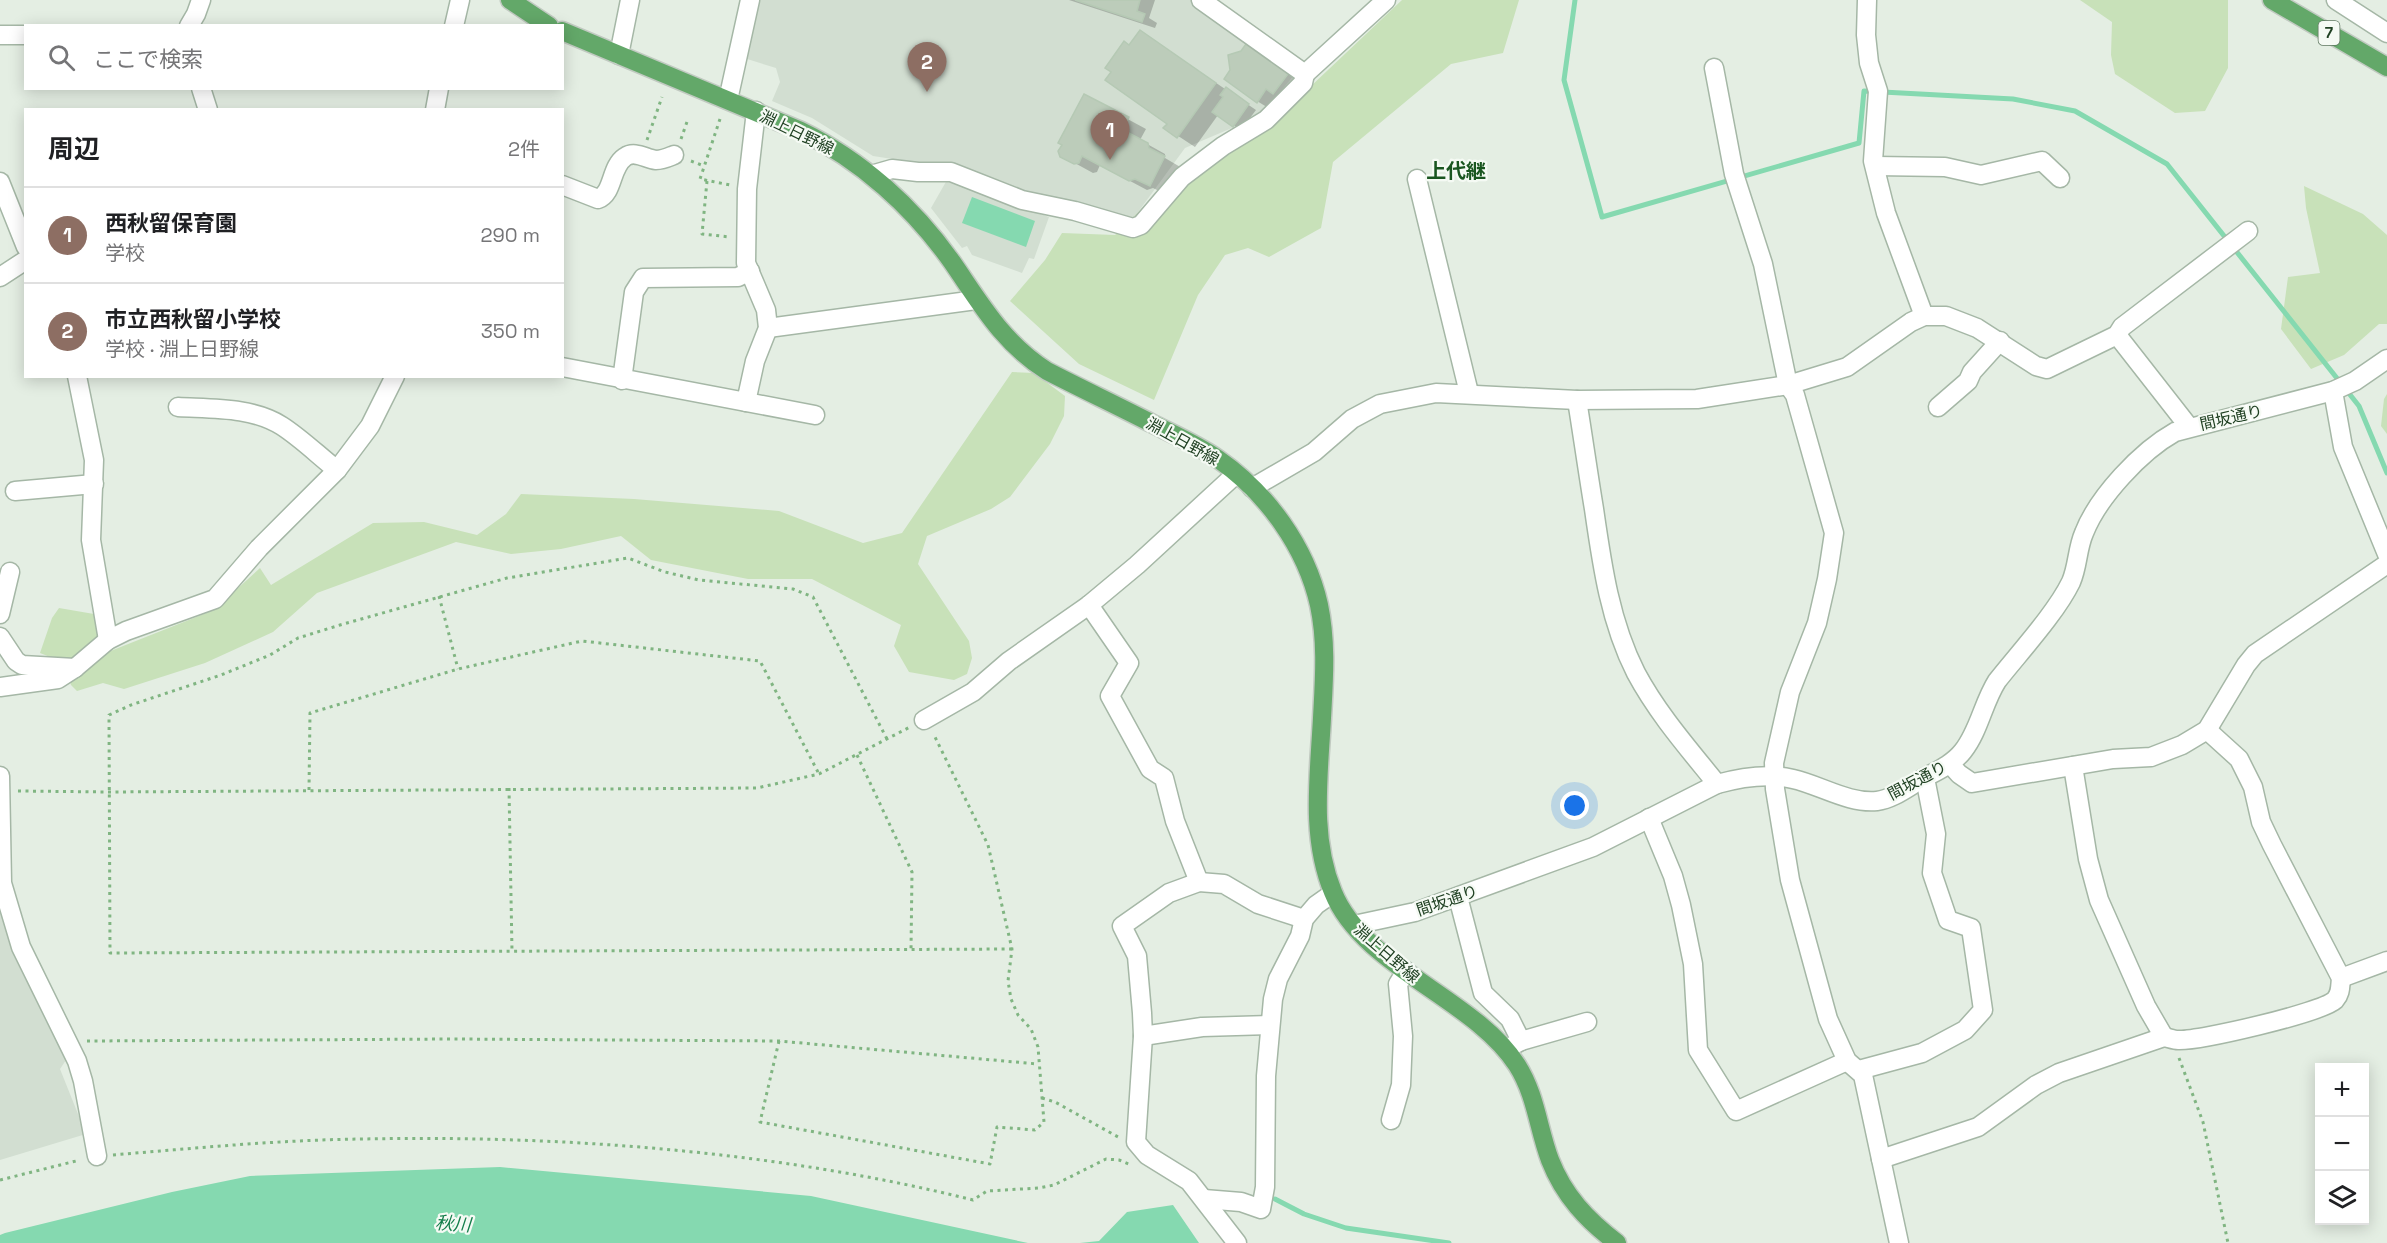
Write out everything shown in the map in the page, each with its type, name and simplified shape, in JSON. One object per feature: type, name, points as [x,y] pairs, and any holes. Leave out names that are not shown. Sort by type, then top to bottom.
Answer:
[{"type":"main road","points":[[510,0],[547,24]]},
{"type":"main road","name":"7","points":[[2272,0],[2387,67]]},
{"type":"main road","name":"淵上日野線","points":[[564,32],[818,139],[871,175],[925,227],[952,262],[976,300],[1004,335],[1030,361],[1200,447],[1252,488],[1276,515],[1291,536],[1314,584],[1319,608],[1324,660],[1317,818],[1322,856],[1333,893],[1341,909],[1372,944],[1485,1030],[1513,1045],[1536,1107],[1550,1159],[1563,1187],[1591,1223],[1617,1243]]},
{"type":"street","points":[[192,24],[201,0]]},
{"type":"street","points":[[454,24],[460,0]]},
{"type":"street","points":[[619,55],[630,0]]},
{"type":"street","points":[[728,100],[750,0]]},
{"type":"street","points":[[1201,0],[1305,74]]},
{"type":"street","points":[[871,175],[892,169],[951,172],[1022,200],[1075,211],[1133,228],[1141,225],[1182,177],[1223,146],[1266,120],[1303,83],[1305,74],[1386,0]]},
{"type":"street","points":[[1867,0],[1866,35],[1869,63],[1878,91],[1875,166],[1886,213],[1924,316]]},
{"type":"street","points":[[2336,0],[2387,33]]},
{"type":"street","points":[[0,35],[24,35]]},
{"type":"street","points":[[1714,68],[1736,181],[1762,264],[1788,385],[1795,395],[1834,533],[1817,623],[1790,692],[1774,763],[1782,835],[1790,880],[1828,1019],[1853,1066],[1863,1075],[1899,1243]]},
{"type":"street","points":[[202,90],[207,108]]},
{"type":"street","points":[[435,108],[440,90]]},
{"type":"street","points":[[746,402],[755,361],[768,328],[766,310],[746,263],[747,189],[756,111]]},
{"type":"street","points":[[564,186],[598,199],[606,192],[620,161],[627,155],[641,155],[657,160],[674,155]]},
{"type":"street","points":[[1875,166],[1945,166],[1981,175],[2042,161],[2060,178]]},
{"type":"street","points":[[1417,179],[1469,393]]},
{"type":"street","points":[[0,182],[24,242]]},
{"type":"street","points":[[1252,488],[1314,452],[1352,418],[1380,404],[1436,393],[1577,400],[1697,399],[1788,385],[1847,367],[1911,322],[1924,316],[1946,316],[1957,319],[2000,341],[2036,366],[2047,369],[2117,335],[2122,327],[2238,239]]},
{"type":"street","points":[[622,380],[634,292],[643,278],[738,277],[750,271]]},
{"type":"street","points":[[768,328],[976,300]]},
{"type":"street","points":[[2117,335],[2189,427]]},
{"type":"street","points":[[1938,407],[1968,381],[1972,372],[2000,341]]},
{"type":"street","name":"間坂通り","points":[[1354,925],[1415,912],[1593,847],[1717,784],[1739,778],[1774,775],[1795,779],[1857,799],[1878,801],[1894,795],[1950,764],[1971,740],[1989,693],[2070,583],[2084,532],[2099,505],[2136,462],[2164,438],[2189,427],[2333,391],[2355,381],[2387,359]]},
{"type":"street","points":[[564,367],[815,415]]},
{"type":"street","points":[[77,378],[94,460],[91,540],[108,640]]},
{"type":"street","points":[[0,687],[58,679],[108,640],[126,631],[215,599],[258,548],[337,470],[370,426],[394,378]]},
{"type":"street","points":[[2333,391],[2343,447],[2387,554]]},
{"type":"street","points":[[1577,400],[1600,555],[1607,592],[1623,645],[1636,672],[1672,730],[1717,784]]},
{"type":"street","points":[[178,407],[240,411],[256,415],[281,426],[337,470]]},
{"type":"street","points":[[924,720],[973,692],[1009,661],[1089,605],[1137,565],[1236,474]]},
{"type":"street","points":[[15,491],[93,484]]},
{"type":"street","points":[[1950,764],[1972,783],[2113,759],[2151,757],[2182,745],[2206,730],[2255,654],[2387,564]]},
{"type":"street","points":[[0,614],[10,572]]},
{"type":"street","points":[[1089,605],[1129,663],[1110,696],[1150,769],[1164,778],[1175,821],[1199,882]]},
{"type":"street","points":[[0,637],[15,661],[22,665],[75,668]]},
{"type":"street","points":[[1881,1159],[1978,1127],[2036,1085],[2060,1073],[2164,1037],[2179,1040],[2256,1026],[2307,1012],[2333,1002],[2340,993],[2341,978],[2261,822],[2253,787],[2239,759],[2206,730]]},
{"type":"street","points":[[2073,766],[2088,859],[2099,900],[2146,1006],[2164,1037]]},
{"type":"street","points":[[1649,818],[1669,866],[1681,905],[1693,964],[1698,1050],[1736,1110],[1853,1066],[1922,1053],[1965,1030],[1983,1010],[1971,928],[1948,920],[1932,873],[1936,834],[1925,778]]},
{"type":"street","points":[[1,783],[2,883],[21,948],[38,986],[69,1043],[83,1081],[97,1156]]},
{"type":"street","points":[[1237,1243],[1189,1181],[1147,1155],[1136,1143],[1143,1036],[1137,956],[1122,926],[1169,893],[1199,882],[1224,884],[1258,904],[1304,919]]},
{"type":"street","points":[[1204,1199],[1241,1202],[1261,1209],[1265,1187],[1266,1076],[1270,1026],[1278,979],[1300,936],[1304,919],[1316,905],[1333,893]]},
{"type":"street","points":[[1458,897],[1484,993],[1510,1019],[1513,1045],[1587,1022]]},
{"type":"street","points":[[2341,978],[2387,961]]},
{"type":"street","points":[[1390,1120],[1401,1085],[1403,1036],[1398,984],[1406,971]]},
{"type":"street","points":[[1143,1036],[1202,1027],[1270,1026]]},
{"type":"path","points":[[646,143],[662,97]]},
{"type":"path","points":[[674,155],[688,119]]},
{"type":"path","points":[[720,119],[700,179],[735,186]]},
{"type":"path","points":[[708,181],[702,234],[736,238]]},
{"type":"path","points":[[887,739],[813,597],[794,589],[699,580],[664,572],[628,558],[507,578],[298,638],[270,655],[221,675],[131,705],[109,715],[110,953],[1012,949]]},
{"type":"path","points":[[439,597],[458,669]]},
{"type":"path","points":[[309,790],[310,713],[458,669],[582,641],[760,661],[819,774]]},
{"type":"path","points":[[1,783],[110,792],[758,788],[819,774],[924,720],[943,749],[988,845],[1012,949],[1008,981],[1011,999],[1018,1014],[1031,1029],[1035,1038],[1044,1122],[1035,1130],[997,1127],[990,1164],[760,1122],[779,1041]]},
{"type":"path","points":[[857,755],[912,872],[912,950]]},
{"type":"path","points":[[509,788],[512,951]]},
{"type":"path","points":[[2164,1037],[2178,1053],[2203,1122],[2228,1243]]},
{"type":"path","points":[[69,1043],[453,1039],[779,1041],[1038,1065]]},
{"type":"path","points":[[1042,1098],[1055,1102],[1113,1136],[1136,1143]]},
{"type":"path","points":[[0,1180],[97,1156],[222,1145],[363,1139],[558,1143],[657,1150],[809,1167],[973,1200],[987,1191],[1054,1185],[1106,1159],[1119,1160],[1133,1165]]},
{"type":"shaded area","points":[[757,0],[1192,0],[1295,74],[1260,116],[1185,148],[1130,223],[925,164],[873,156],[812,118],[772,101],[780,82],[776,68],[744,58]]},
{"type":"shaded area","points":[[1402,0],[1519,0],[1503,53],[1451,64],[1333,162],[1321,228],[1269,257],[1248,248],[1225,255],[1198,295],[1154,400],[1079,364],[1010,301],[1045,260],[1062,233],[1115,235],[1202,149],[1310,87]]},
{"type":"shaded area","points":[[2080,0],[2228,0],[2228,68],[2205,111],[2175,113],[2115,74],[2111,55],[2112,22]]},
{"type":"shaded area","points":[[947,180],[1049,217],[1034,259],[1029,258],[1022,273],[972,255],[967,246],[962,248],[931,208]]},
{"type":"shaded area","points":[[2304,186],[2363,214],[2387,235],[2387,324],[2379,324],[2344,355],[2311,369],[2281,329],[2288,277],[2320,273],[2306,208]]},
{"type":"shaded area","points":[[1012,372],[1034,373],[1065,396],[1064,416],[1050,444],[1010,497],[991,509],[927,536],[918,564],[969,641],[972,658],[967,674],[954,680],[909,672],[894,646],[901,625],[812,579],[748,579],[651,560],[621,536],[561,549],[511,554],[456,542],[317,593],[273,632],[205,663],[124,689],[103,683],[77,691],[71,685],[65,663],[40,653],[52,618],[59,608],[94,614],[108,652],[214,610],[260,568],[271,585],[373,523],[424,522],[477,535],[506,514],[521,494],[634,499],[779,511],[863,543],[902,533]]},
{"type":"shaded area","points":[[2387,394],[2387,434],[2381,426],[2384,399]]},
{"type":"shaded area","points":[[0,908],[14,956],[66,1060],[60,1069],[86,1134],[0,1160]]},
{"type":"water","points":[[972,197],[1035,221],[1026,247],[962,223]]},
{"type":"water","name":"秋川","points":[[500,1167],[811,1196],[1028,1243],[0,1243],[0,1235],[5,1233],[172,1192],[250,1176]]},
{"type":"water","points":[[1173,1205],[1199,1243],[1080,1243],[1099,1241],[1127,1212]]},
{"type":"building","points":[[1075,0],[1140,0],[1137,11],[1145,14],[1142,22]]},
{"type":"building","points":[[1140,30],[1216,83],[1177,138],[1163,128],[1167,124],[1105,80],[1111,72],[1105,68],[1124,41],[1129,45]]},
{"type":"building","points":[[1246,44],[1288,74],[1273,94],[1266,89],[1257,103],[1224,79],[1230,70],[1228,55],[1241,51]]},
{"type":"building","points":[[1226,87],[1249,104],[1233,127],[1212,112],[1223,97],[1220,95]]},
{"type":"building","points":[[1084,94],[1129,117],[1123,130],[1148,143],[1149,148],[1165,156],[1150,186],[1135,179],[1129,181],[1082,156],[1079,163],[1074,164],[1060,157],[1058,151],[1062,145],[1058,143]]},
{"type":"waterway","points":[[1575,0],[1564,80],[1602,217],[1859,143],[1864,91],[2013,99],[2075,111],[2167,164],[2359,406],[2387,473]]},
{"type":"waterway","points":[[1275,1199],[1304,1214],[1346,1228],[1449,1243]]},
{"type":"place","name":"市立西秋留小学校","points":[[927,92]]},
{"type":"place","name":"西秋留保育園","points":[[1110,160]]},
{"type":"district","name":"上代継","points":[[1456,171]]}]
